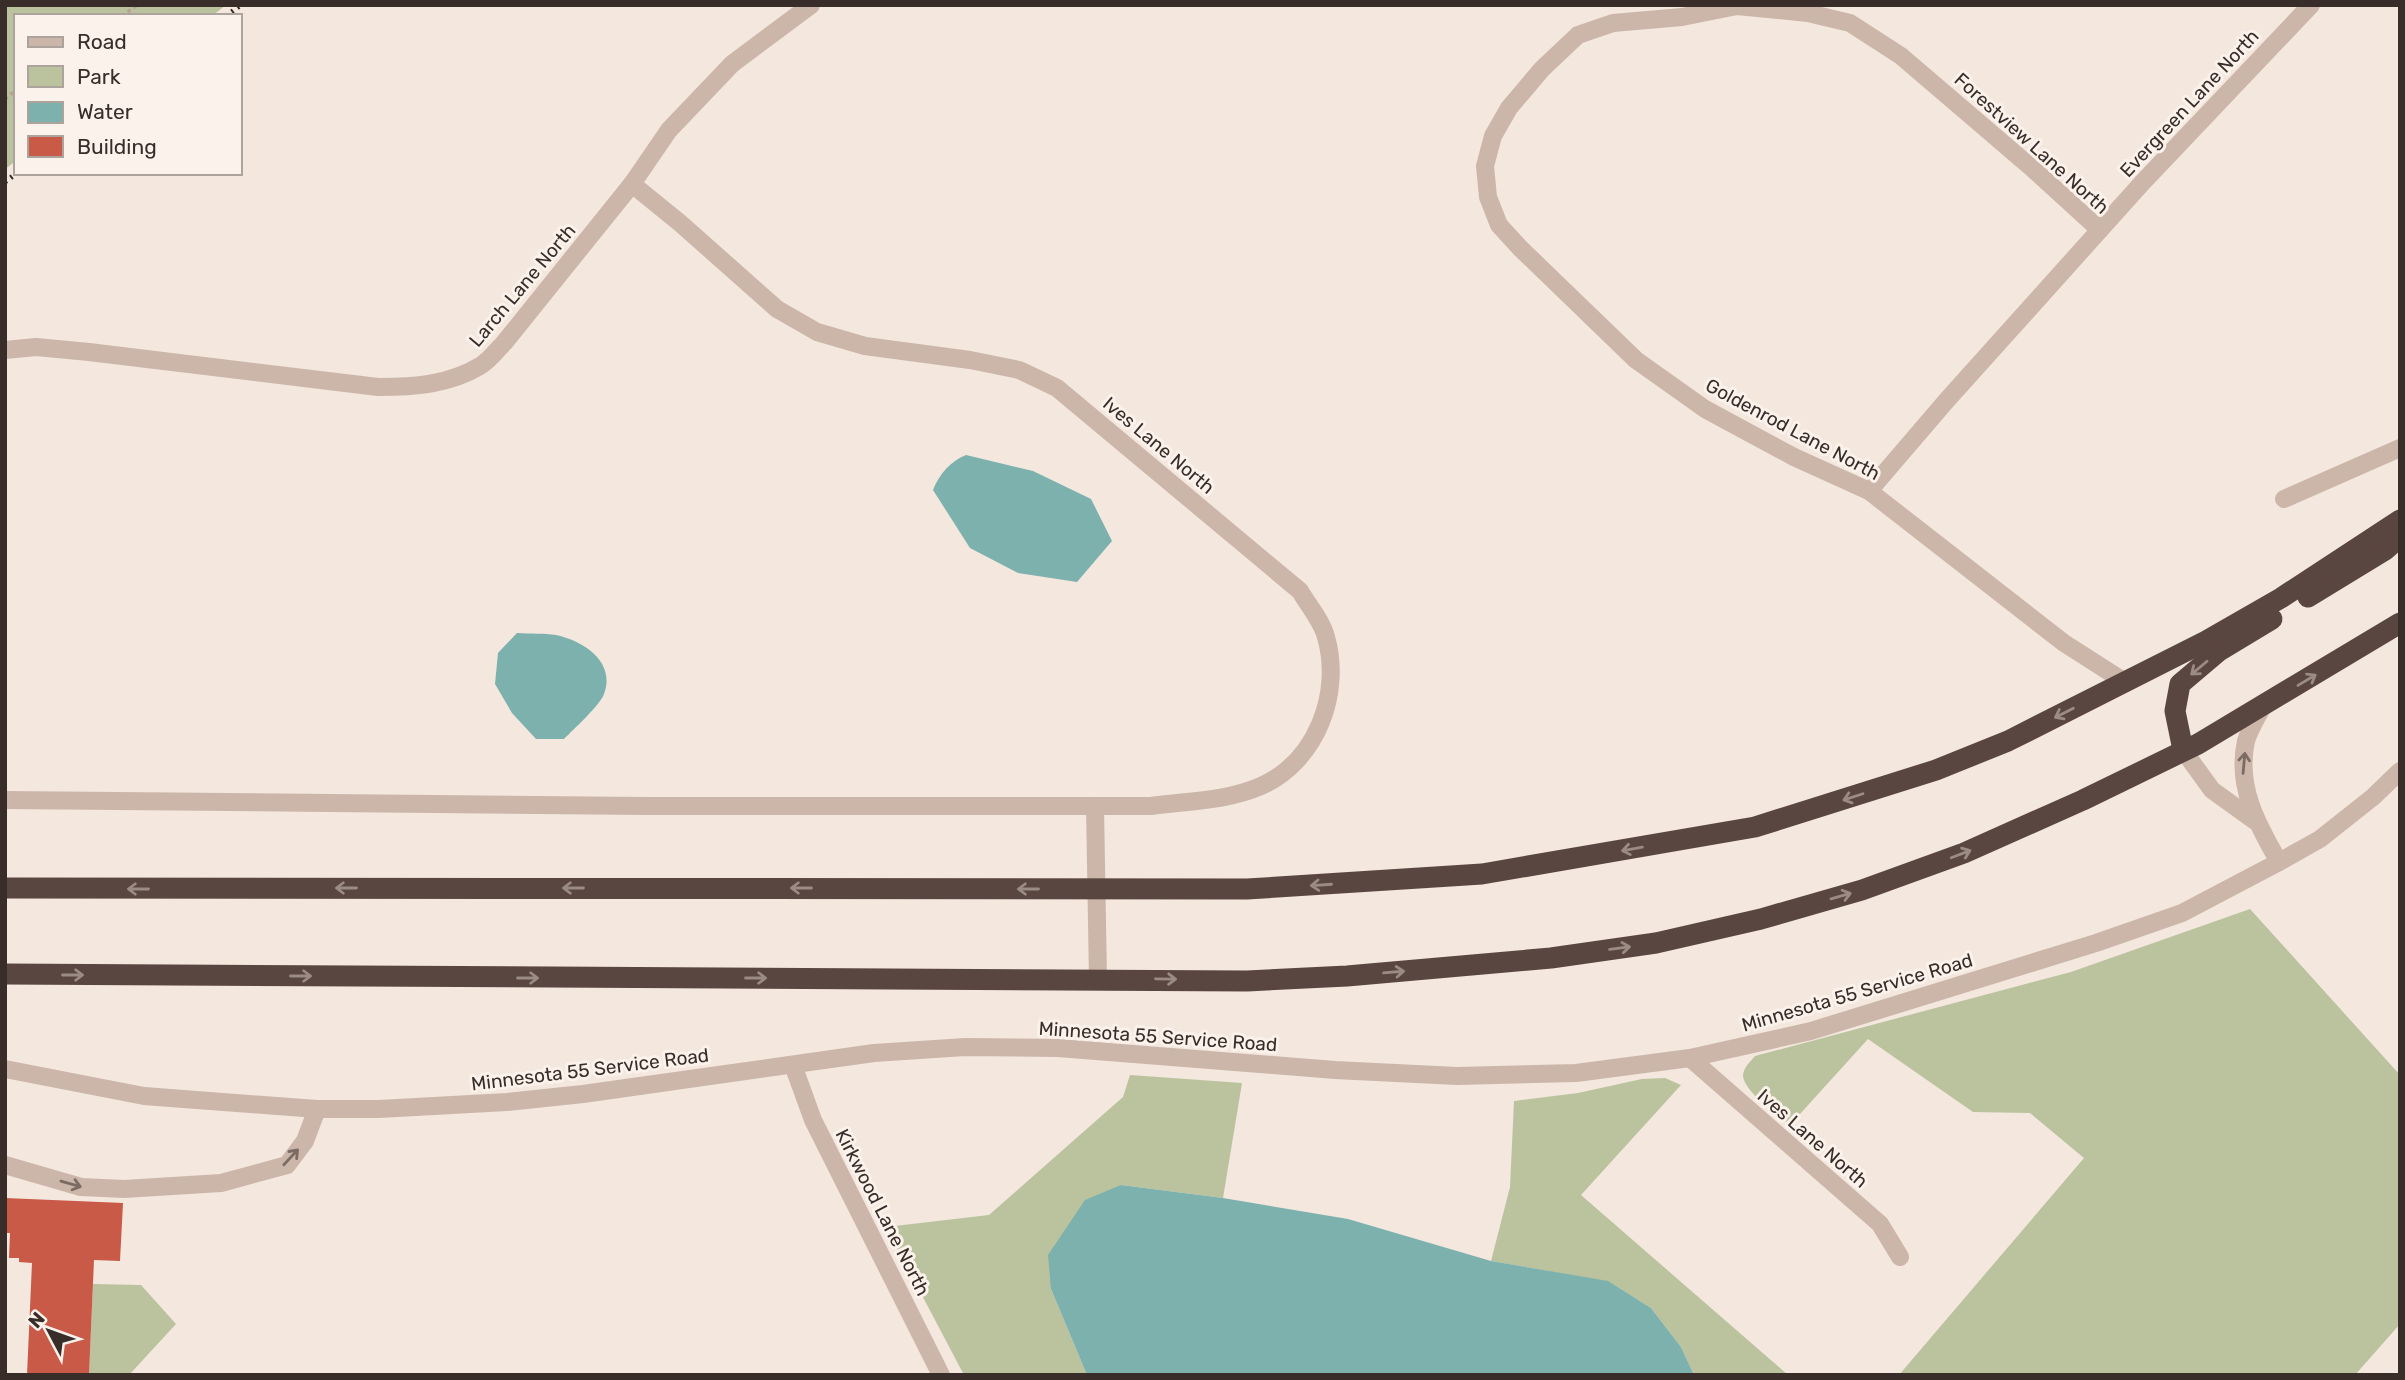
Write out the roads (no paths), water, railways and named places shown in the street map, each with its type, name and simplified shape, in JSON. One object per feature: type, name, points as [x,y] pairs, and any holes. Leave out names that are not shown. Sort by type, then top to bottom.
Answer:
[{"type":"highway","points":[[5,888],[1247,890],[1482,874],[1755,827],[1936,770],[2008,741],[2206,641],[2281,598],[2400,520]]},
{"type":"highway","points":[[2183,750],[2175,711],[2180,684],[2219,651],[2385,550],[2400,537]]},
{"type":"highway","points":[[5,974],[1247,981],[1347,976],[1551,958],[1656,943],[1825,901],[1964,853],[2199,744],[2400,623]]},
{"type":"street","name":"Larch Lane North","points":[[5,350],[36,347],[89,352],[378,387],[414,387],[448,380],[482,365],[504,343],[632,184],[669,130],[732,64],[811,5]]},
{"type":"street","name":"Evergreen Lane North","points":[[2100,230],[2311,5]]},
{"type":"street","name":"Forestview Lane North","points":[[1613,23],[1682,17],[1737,6],[1808,13],[1850,23],[1901,56],[2100,230],[1869,491]]},
{"type":"street","name":"Goldenrod Lane North","points":[[1613,23],[1578,35],[1542,69],[1509,108],[1493,136],[1485,166],[1488,197],[1500,225],[1520,248],[1636,360],[1695,402],[1794,457],[1869,491],[2064,643],[2125,682]]},
{"type":"street","name":"Ives Lane North","points":[[5,800],[633,806],[1151,806],[1229,796],[1263,785],[1294,762],[1320,729],[1332,686],[1326,636],[1300,590],[1057,388],[1019,370],[970,360],[907,354],[865,346],[817,332],[777,309],[632,184]]},
{"type":"street","points":[[2284,499],[2400,448]]},
{"type":"street","points":[[2263,706],[2246,740],[2243,777],[2255,821],[2279,862]]},
{"type":"street","points":[[2183,750],[2212,790],[2255,821]]},
{"type":"street","name":"Minnesota 55 Service Road","points":[[5,1069],[144,1096],[317,1109],[379,1109],[507,1102],[583,1094],[874,1053],[965,1047],[1058,1048],[1335,1070],[1457,1076],[1576,1073],[1690,1058],[1811,1031],[2096,943],[2182,912],[2320,839],[2373,797],[2400,771]]},
{"type":"street","points":[[1095,807],[1098,979]]},
{"type":"street","name":"Ives Lane North","points":[[1690,1058],[1880,1224],[1900,1257]]},
{"type":"street","name":"Kirkwood Lane North","points":[[793,1065],[813,1120],[941,1375]]},
{"type":"street","points":[[5,1165],[81,1187],[124,1189],[221,1183],[287,1165],[305,1142],[317,1109]]},
{"type":"water","points":[[966,455],[1033,471],[1091,499],[1112,541],[1077,582],[1018,573],[970,548],[933,490],[946,469]]},
{"type":"water","points":[[517,633],[551,634],[577,642],[595,655],[606,672],[607,683],[602,698],[564,739],[536,739],[512,713],[495,684],[498,653]]},
{"type":"water","points":[[1121,1185],[1223,1198],[1348,1219],[1491,1261],[1608,1281],[1651,1308],[1681,1347],[1694,1375],[1087,1375],[1051,1289],[1048,1255],[1085,1200]]},
{"type":"railway","points":[[229,14],[241,5]]},
{"type":"railway","points":[[5,182],[14,175]]}]
